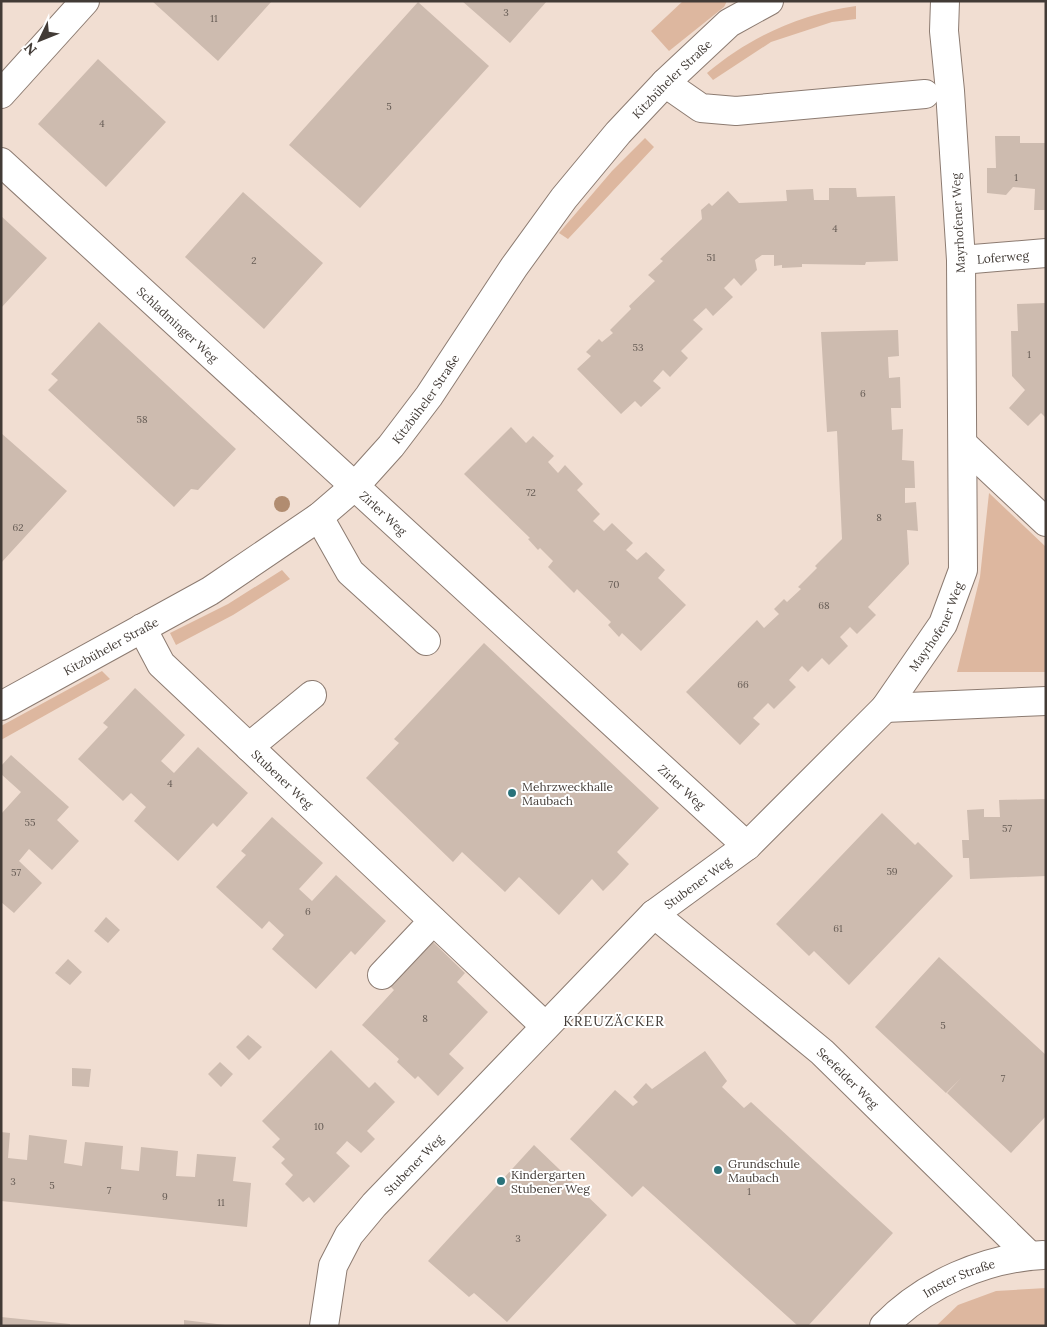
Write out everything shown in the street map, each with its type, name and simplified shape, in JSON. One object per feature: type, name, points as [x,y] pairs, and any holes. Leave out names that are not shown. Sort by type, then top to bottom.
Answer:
[{"type":"street","points":[[1,94],[43,32],[86,1]]},
{"type":"street","name":"Kitzbüheler Straße","points":[[1,706],[210,591],[319,517],[356,486],[429,396],[514,267],[564,198],[618,133],[665,83],[728,23],[769,1]]},
{"type":"street","name":"Mayrhofener Weg","points":[[885,708],[943,624],[963,570],[964,446],[961,260],[944,31],[945,1]]},
{"type":"street","points":[[665,83],[701,108],[736,111],[925,94]]},
{"type":"street","name":"Schladminger Weg","points":[[1,162],[356,486]]},
{"type":"street","name":"Loferweg","points":[[961,260],[1046,253]]},
{"type":"street","points":[[964,446],[1046,522]]},
{"type":"street","name":"Zirler Weg","points":[[356,486],[747,846]]},
{"type":"street","points":[[319,517],[350,572],[426,641]]},
{"type":"street","name":"Stubener Weg","points":[[142,628],[161,664],[545,1026]]},
{"type":"street","points":[[249,747],[312,695]]},
{"type":"street","points":[[747,846],[885,708],[1046,701]]},
{"type":"street","name":"Stubener Weg","points":[[324,1326],[333,1266],[349,1235],[374,1205],[654,914],[747,846]]},
{"type":"street","name":"Seefelder Weg","points":[[654,914],[816,1060],[949,1186],[1038,1255]]},
{"type":"street","points":[[382,975],[432,921]]},
{"type":"street","name":"Imster Straße","points":[[884,1326],[899,1310],[948,1279],[974,1269],[1038,1255]]},
{"type":"shaded area","points":[[683,1],[727,1],[724,7],[669,51],[651,31]]},
{"type":"shaded area","points":[[856,6],[856,19],[832,22],[771,42],[713,80],[707,73],[741,48],[777,29],[815,15]]},
{"type":"shaded area","points":[[645,138],[654,147],[568,239],[559,233],[612,171]]},
{"type":"shaded area","points":[[989,493],[1046,547],[1046,672],[957,672],[980,577]]},
{"type":"shaded area","points":[[282,570],[290,579],[233,615],[176,645],[170,633],[228,604]]},
{"type":"shaded area","points":[[102,671],[110,679],[1,740],[1,726]]},
{"type":"shaded area","points":[[1046,1288],[1046,1326],[936,1326],[958,1305],[996,1291]]},
{"type":"building","points":[[152,1],[272,1],[218,61]]},
{"type":"building","points":[[462,1],[547,1],[510,43]]},
{"type":"building","points":[[418,2],[489,66],[360,208],[289,145]]},
{"type":"building","points":[[98,59],[166,122],[106,187],[38,124]]},
{"type":"building","points":[[995,136],[1020,136],[1020,143],[1046,143],[1046,210],[1034,210],[1035,189],[1013,187],[1006,195],[987,193],[987,168],[996,168]]},
{"type":"building","points":[[829,188],[856,188],[857,197],[895,196],[898,261],[866,262],[865,265],[802,264],[802,267],[782,268],[782,265],[774,266],[774,255],[762,255],[755,260],[757,270],[741,286],[734,278],[724,288],[733,297],[713,316],[706,308],[693,320],[703,329],[681,351],[688,358],[670,377],[663,370],[653,381],[661,388],[641,407],[635,401],[621,414],[577,369],[591,356],[586,352],[599,339],[602,342],[613,333],[610,330],[631,309],[629,306],[655,281],[648,275],[663,261],[660,259],[702,219],[701,210],[709,203],[712,206],[728,191],[739,203],[787,201],[786,190],[813,189],[814,200],[829,200]]},
{"type":"building","points":[[243,192],[323,263],[264,329],[185,257]]},
{"type":"building","points":[[1,216],[47,258],[1,308]]},
{"type":"building","points":[[1046,303],[1046,418],[1041,413],[1028,426],[1009,408],[1025,390],[1012,376],[1011,331],[1018,331],[1017,304]]},
{"type":"building","points":[[99,322],[236,449],[198,490],[191,489],[174,507],[48,390],[58,380],[51,374]]},
{"type":"building","points":[[898,330],[899,356],[888,357],[889,378],[900,377],[901,408],[891,408],[892,430],[903,429],[902,460],[914,461],[915,488],[905,488],[905,503],[916,502],[918,531],[907,530],[909,564],[868,607],[876,615],[857,634],[850,627],[840,637],[848,646],[829,665],[822,658],[808,672],[802,666],[789,680],[796,687],[774,709],[768,703],[753,718],[760,724],[740,745],[686,692],[757,620],[764,628],[779,614],[774,609],[784,599],[787,602],[801,589],[798,587],[817,568],[815,566],[842,539],[837,431],[827,432],[821,332]]},
{"type":"building","points":[[511,427],[526,443],[533,436],[554,456],[548,462],[558,473],[565,465],[583,484],[577,490],[600,514],[593,521],[604,531],[612,523],[633,543],[626,550],[637,560],[646,552],[665,570],[658,578],[686,605],[641,651],[622,633],[619,637],[608,625],[611,622],[577,589],[574,593],[548,567],[553,561],[540,548],[538,550],[528,539],[530,538],[464,474]]},
{"type":"building","points":[[1,433],[67,491],[1,563]]},
{"type":"building","name":"Mehrzweckhalle Maubach","points":[[484,643],[659,808],[617,852],[629,864],[616,878],[603,891],[592,879],[559,915],[519,877],[505,892],[462,852],[453,862],[366,778],[399,743],[394,739]]},
{"type":"building","points":[[135,688],[185,735],[161,761],[174,773],[198,747],[248,793],[217,827],[213,823],[178,861],[134,821],[146,807],[131,793],[123,801],[78,759],[108,727],[103,723]]},
{"type":"building","points":[[11,755],[69,807],[57,820],[79,841],[52,870],[29,849],[19,861],[42,883],[14,913],[1,902],[1,814],[21,792],[1,774],[1,766]]},
{"type":"building","points":[[1046,799],[1046,876],[970,879],[969,858],[963,858],[962,840],[969,840],[967,810],[984,809],[984,817],[1000,817],[999,800]]},
{"type":"building","points":[[882,813],[915,845],[918,842],[953,876],[849,985],[814,951],[809,956],[776,924]]},
{"type":"building","points":[[272,817],[323,863],[299,889],[312,901],[336,875],[386,921],[355,955],[351,951],[316,989],[272,949],[284,935],[269,921],[262,929],[216,887],[246,855],[241,851]]},
{"type":"building","points":[[106,917],[120,930],[108,943],[94,931]]},
{"type":"building","points":[[431,940],[465,973],[457,982],[488,1012],[449,1054],[464,1068],[438,1096],[418,1076],[415,1079],[397,1062],[399,1059],[362,1025],[394,990],[389,985]]},
{"type":"building","points":[[939,957],[1046,1055],[1046,1116],[1011,1153],[947,1093],[961,1078],[946,1093],[875,1027]]},
{"type":"building","points":[[68,959],[82,972],[70,985],[55,973]]},
{"type":"building","points":[[248,1035],[262,1047],[249,1060],[236,1047]]},
{"type":"building","points":[[331,1050],[369,1088],[375,1082],[395,1102],[367,1131],[375,1139],[361,1153],[347,1141],[336,1153],[350,1166],[314,1203],[309,1197],[303,1202],[285,1184],[293,1175],[281,1163],[285,1159],[272,1147],[280,1139],[262,1121]]},
{"type":"building","name":"Grundschule Maubach","points":[[705,1051],[727,1081],[722,1087],[744,1108],[751,1102],[893,1233],[808,1326],[798,1326],[643,1186],[632,1197],[570,1139],[615,1090],[633,1106],[638,1102],[633,1097],[646,1083],[652,1089]]},
{"type":"building","points":[[220,1062],[233,1074],[221,1087],[208,1074]]},
{"type":"building","points":[[72,1068],[91,1069],[89,1087],[72,1086]]},
{"type":"building","points":[[1,1132],[10,1133],[8,1158],[27,1160],[29,1135],[67,1140],[64,1163],[82,1166],[85,1142],[123,1146],[121,1169],[139,1171],[141,1147],[178,1151],[176,1176],[195,1177],[197,1154],[236,1157],[233,1181],[251,1183],[247,1227],[1,1201]]},
{"type":"building","points":[[534,1145],[607,1215],[507,1322],[474,1293],[469,1297],[428,1261]]},
{"type":"building","points":[[1,1317],[70,1324],[70,1326],[1,1326]]},
{"type":"building","points":[[184,1320],[225,1325],[225,1326],[184,1326]]},
{"type":"place","name":"Mehrzweckhalle Maubach","points":[[512,793]]},
{"type":"place","name":"Grundschule Maubach","points":[[718,1170]]},
{"type":"place","name":"Kindergarten Stubener Weg","points":[[501,1181]]},
{"type":"district","name":"KREUZÄCKER","points":[[614,1021]]}]
